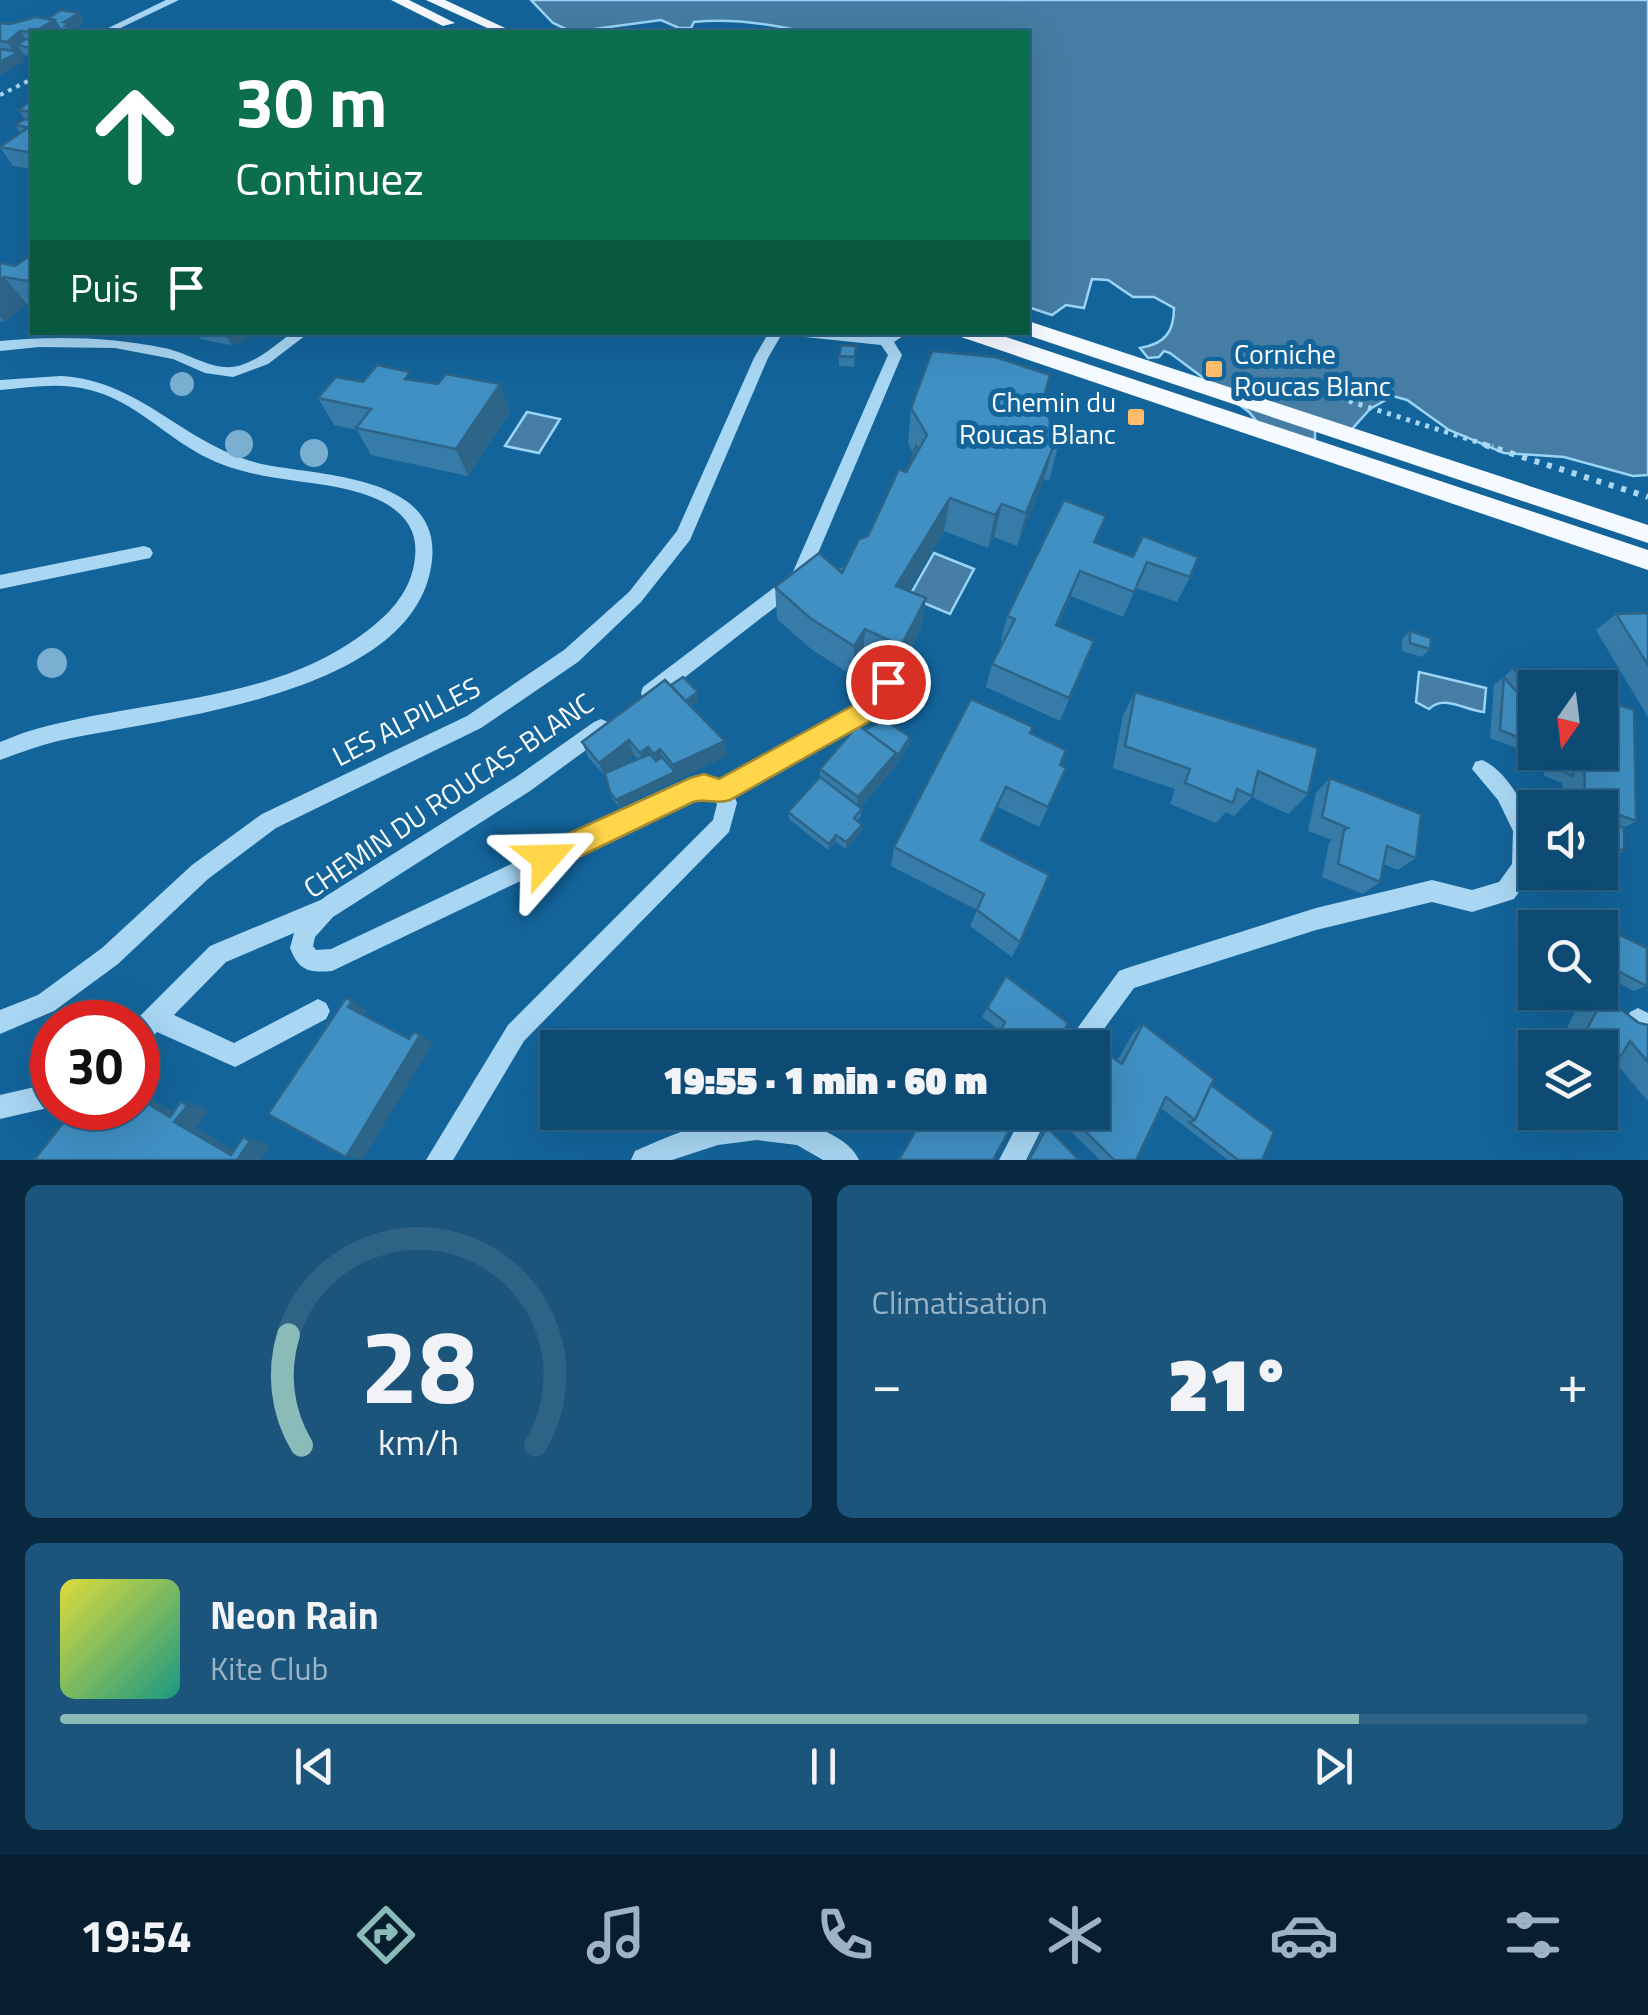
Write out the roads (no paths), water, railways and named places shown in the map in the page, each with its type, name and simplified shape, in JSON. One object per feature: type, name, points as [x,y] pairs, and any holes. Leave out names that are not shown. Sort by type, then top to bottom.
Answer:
[{"type":"main road","points":[[398,0],[466,30]]},
{"type":"main road","points":[[433,0],[502,30]]},
{"type":"main road","points":[[1030,329],[1648,534]]},
{"type":"main road","points":[[977,335],[1648,560]]},
{"type":"street","points":[[110,30],[174,0]]},
{"type":"street","points":[[0,346],[115,343],[234,372],[262,360],[299,335]]},
{"type":"street","name":"LES ALPILLES","points":[[0,1022],[46,1003],[110,956],[200,872],[269,820],[474,722],[571,656],[635,597],[684,535],[760,358],[774,335]]},
{"type":"street","name":"CHEMIN DU ROUCAS-BLANC","points":[[721,792],[704,787],[690,790],[332,960],[311,962],[301,948],[306,931],[325,909],[523,784],[799,580],[896,355],[893,337],[858,335]]},
{"type":"street","points":[[0,385],[58,379],[94,385],[120,394],[196,446],[242,467],[372,488],[402,506],[423,532],[424,564],[412,599],[376,639],[336,664],[219,700],[61,732],[0,751]]},
{"type":"street","points":[[0,582],[144,552]]},
{"type":"street","points":[[439,1160],[516,1032],[722,825],[727,803],[721,792],[870,708],[888,682]]},
{"type":"street","points":[[1087,1030],[1127,978],[1316,918],[1432,891],[1472,901],[1506,892],[1523,867],[1523,830],[1505,793],[1482,770]]},
{"type":"street","points":[[160,1013],[218,954],[325,909]]},
{"type":"street","points":[[160,1031],[236,1055],[318,1011]]},
{"type":"street","points":[[0,1107],[30,1100]]},
{"type":"street","points":[[644,1160],[689,1138],[754,1128],[799,1134],[846,1160]]},
{"type":"street","points":[[1012,1160],[1028,1130]]},
{"type":"water","points":[[531,0],[1648,0],[1648,475],[1633,476],[1564,457],[1504,453],[1449,430],[1407,400],[1393,396],[1370,409],[1352,429],[1315,430],[1315,440],[1263,429],[1249,412],[1170,353],[1164,351],[1159,357],[1148,358],[1140,348],[1166,336],[1174,317],[1174,308],[1154,297],[1133,297],[1108,280],[1092,279],[1084,308],[1066,305],[1052,315],[1030,308],[1030,30],[796,30],[722,21],[694,22],[691,28],[679,28],[661,20],[568,30],[553,23]]},
{"type":"water","points":[[527,412],[560,419],[539,453],[505,446]]},
{"type":"water","points":[[934,553],[974,569],[950,614],[909,597]]},
{"type":"water","points":[[1419,672],[1486,688],[1484,712],[1448,703],[1429,709],[1416,702]]},
{"type":"place","name":"Corniche Roucas Blanc","points":[[1214,369]]},
{"type":"place","name":"Chemin du Roucas Blanc","points":[[1136,417]]}]
